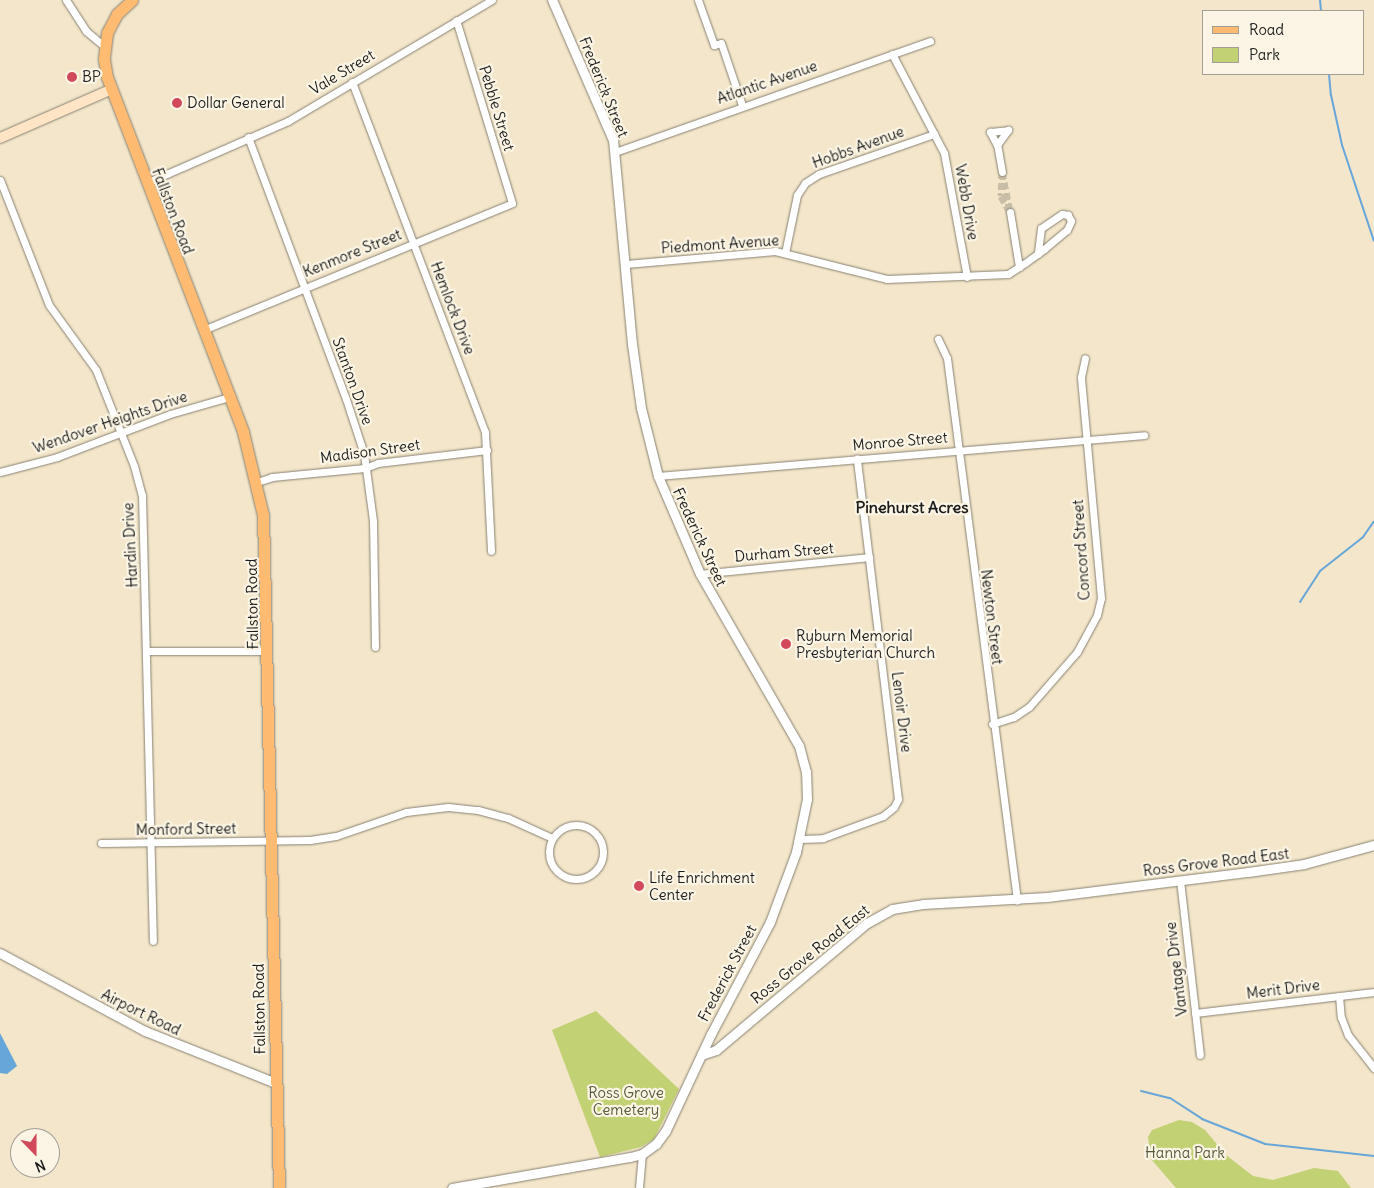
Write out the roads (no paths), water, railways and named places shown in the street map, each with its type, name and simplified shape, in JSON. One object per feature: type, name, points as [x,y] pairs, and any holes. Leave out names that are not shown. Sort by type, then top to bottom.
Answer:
[{"type":"main road","points":[[105,47],[110,26],[132,0]]},
{"type":"main road","name":"Fallston Road","points":[[105,47],[110,90],[229,397],[257,482],[265,538],[278,1188]]},
{"type":"main road","points":[[0,138],[110,90]]},
{"type":"street","points":[[66,0],[86,31],[105,47]]},
{"type":"street","name":"Vale Street","points":[[146,183],[288,121],[492,0]]},
{"type":"street","name":"Frederick Street","points":[[552,0],[604,114],[615,152],[641,408],[658,476],[700,574],[798,746],[807,789],[800,839],[770,922],[701,1056]]},
{"type":"street","points":[[698,0],[714,45],[720,43],[742,105]]},
{"type":"street","name":"Pebble Street","points":[[456,20],[512,203]]},
{"type":"street","name":"Atlantic Avenue","points":[[615,152],[742,105],[930,41]]},
{"type":"street","name":"Webb Drive","points":[[892,54],[947,162],[966,277]]},
{"type":"street","name":"Hemlock Drive","points":[[352,82],[481,418],[488,450],[491,550]]},
{"type":"street","name":"Hobbs Avenue","points":[[785,252],[797,195],[812,177],[934,134]]},
{"type":"street","name":"Stanton Drive","points":[[248,137],[346,399],[365,468],[374,521],[376,646]]},
{"type":"street","points":[[997,145],[1002,172]]},
{"type":"street","name":"Hardin Drive","points":[[0,180],[49,305],[96,370],[142,495],[148,651],[153,941]]},
{"type":"street","name":"Kenmore Street","points":[[203,330],[304,286],[512,203]]},
{"type":"street","points":[[1010,212],[1019,267]]},
{"type":"street","name":"Piedmont Avenue","points":[[626,264],[761,251],[785,252],[887,280],[1008,274],[1041,251],[1069,228],[1071,222],[1066,214],[1041,228],[1041,251]]},
{"type":"street","name":"Newton Street","points":[[938,338],[947,358],[992,724],[1017,900]]},
{"type":"street","name":"Concord Street","points":[[992,724],[1014,717],[1030,707],[1076,652],[1094,623],[1101,598],[1081,377],[1085,358]]},
{"type":"street","name":"Wendover Heights Drive","points":[[0,472],[57,457],[120,433],[229,397]]},
{"type":"street","name":"Monroe Street","points":[[658,476],[1144,435]]},
{"type":"street","name":"Madison Street","points":[[257,482],[272,477],[365,468],[378,463],[488,450]]},
{"type":"street","name":"Lenoir Drive","points":[[800,839],[823,838],[883,816],[894,807],[898,799],[857,458]]},
{"type":"street","name":"Durham Street","points":[[700,574],[870,558]]},
{"type":"street","points":[[148,651],[268,651]]},
{"type":"street","name":"Monford Street","points":[[102,844],[272,842],[336,836],[406,812],[448,807],[508,818],[552,838]]},
{"type":"street","points":[[576,825],[593,830],[603,845],[602,863],[589,877],[581,880],[563,877],[551,864],[549,846],[552,838],[567,826],[576,825]]},
{"type":"street","name":"Ross Grove Road East","points":[[701,1056],[722,1045],[881,913],[923,904],[1017,900],[1304,864],[1374,845]]},
{"type":"street","name":"Vantage Drive","points":[[1180,880],[1200,1054]]},
{"type":"street","name":"Airport Road","points":[[0,953],[145,1031],[276,1083]]},
{"type":"street","name":"Merit Drive","points":[[1195,1013],[1374,992]]},
{"type":"street","points":[[1339,996],[1341,1017],[1348,1035],[1374,1068]]},
{"type":"street","points":[[452,1188],[642,1154],[656,1144],[666,1130],[701,1056]]},
{"type":"street","points":[[639,1188],[642,1154]]},
{"type":"water","points":[[0,1033],[17,1066],[7,1074],[0,1073]]},
{"type":"waterway","points":[[1320,0],[1321,10]]},
{"type":"waterway","points":[[1329,75],[1331,95],[1342,145],[1374,241]]},
{"type":"waterway","points":[[1300,602],[1320,571],[1363,537],[1374,521]]},
{"type":"waterway","points":[[1141,1091],[1170,1098],[1202,1119],[1265,1144],[1374,1156]]},
{"type":"tunnel","points":[[1002,172],[1001,196],[1010,212]]},
{"type":"tunnel","points":[[1002,172],[1010,212]]},
{"type":"place","name":"BP","points":[[72,77]]},
{"type":"place","name":"Dollar General","points":[[177,103]]},
{"type":"place","name":"Ryburn Memorial Presbyterian Church","points":[[786,644]]},
{"type":"place","name":"Life Enrichment Center","points":[[639,886]]},
{"type":"district","name":"Pinehurst Acres","points":[[912,507]]},
{"type":"park label","name":"Ross Grove Cemetery","points":[[626,1100]]},
{"type":"park label","name":"Hanna Park","points":[[1185,1153]]}]
